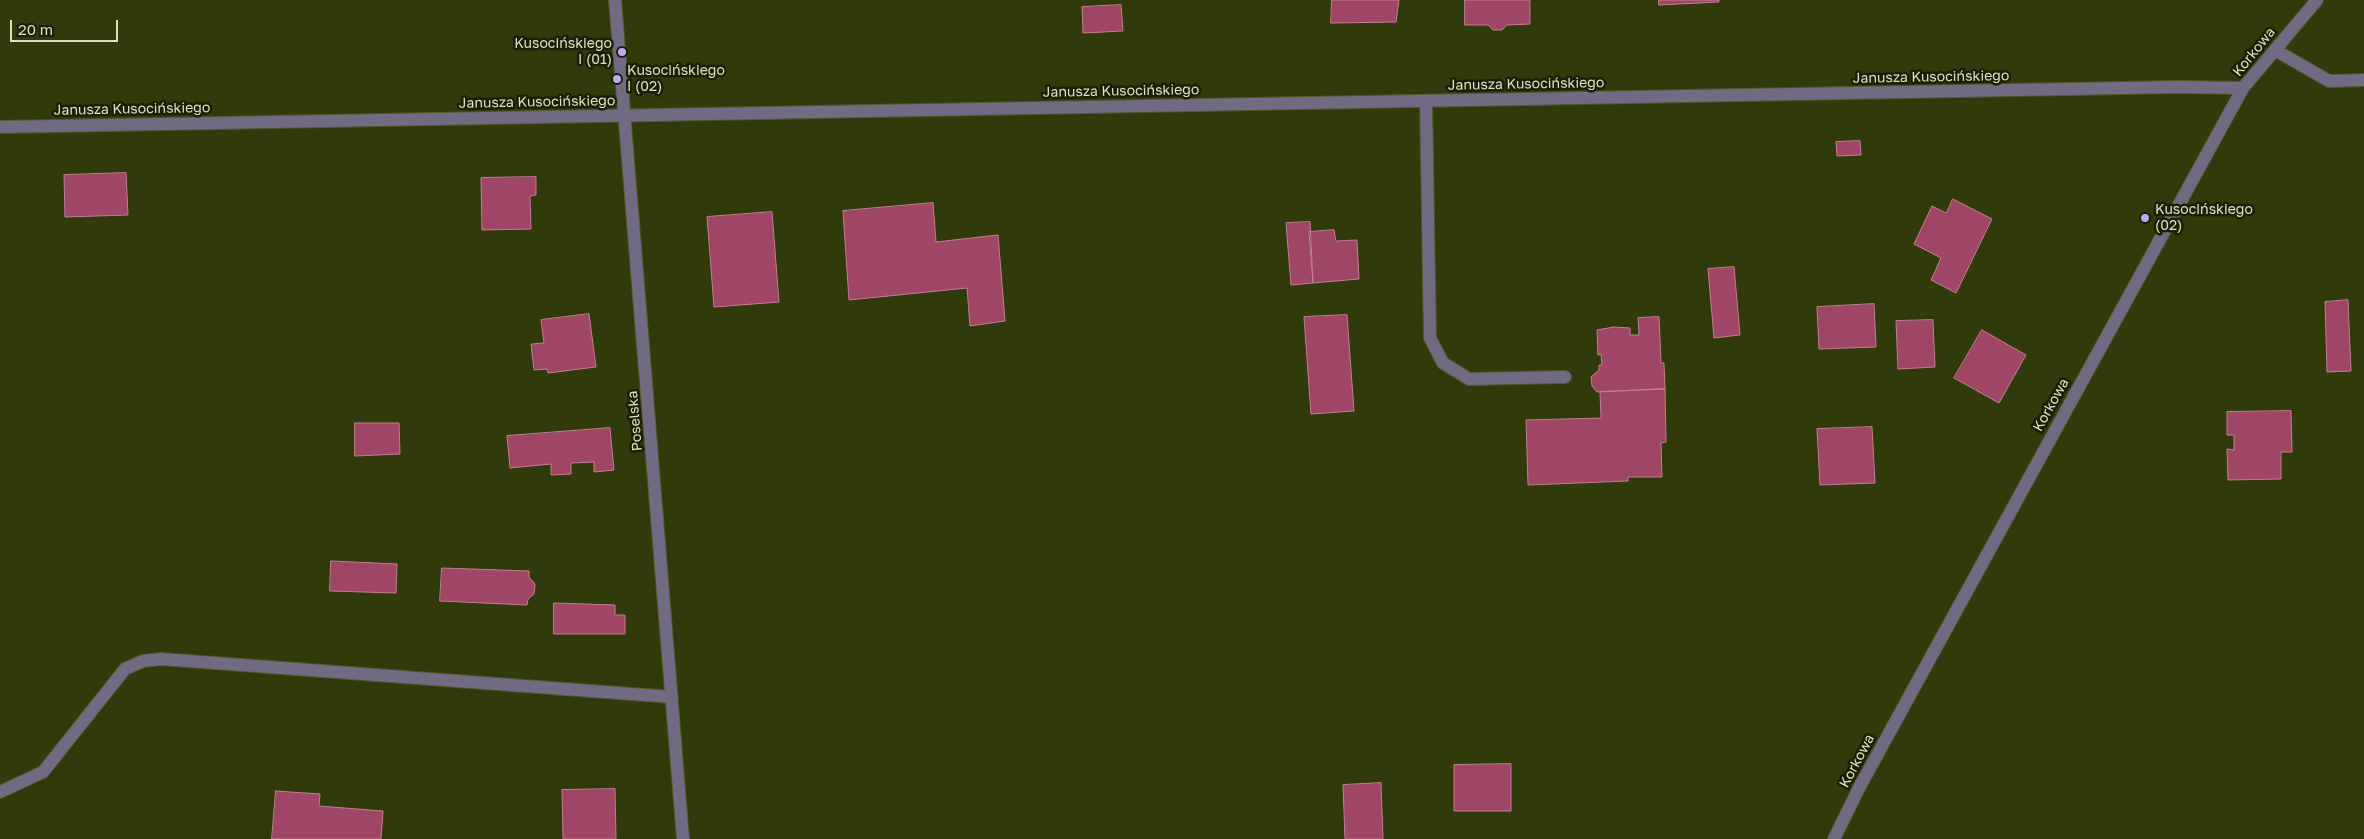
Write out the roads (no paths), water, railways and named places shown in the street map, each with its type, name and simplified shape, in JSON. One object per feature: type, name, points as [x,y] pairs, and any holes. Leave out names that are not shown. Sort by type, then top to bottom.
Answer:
[{"type":"street","name":"Poselska","points":[[615,0],[684,839]]},
{"type":"street","name":"Korkowa","points":[[1834,839],[1859,788],[2243,88],[2316,0]]},
{"type":"street","points":[[2275,50],[2329,81],[2364,80]]},
{"type":"street","name":"Janusza Kusocińskiego","points":[[0,127],[2177,87],[2243,88]]},
{"type":"street","points":[[1426,101],[1430,338],[1434,346],[1443,363],[1469,379],[1565,377]]},
{"type":"street","points":[[0,792],[43,772],[125,669],[143,661],[161,659],[672,697]]},
{"type":"place","name":"Kusocińskiego I (01)","points":[[622,52]]},
{"type":"place","name":"Kusocińskiego I (02)","points":[[617,79]]},
{"type":"place","name":"Kusocińskiego (02)","points":[[2145,218]]}]
